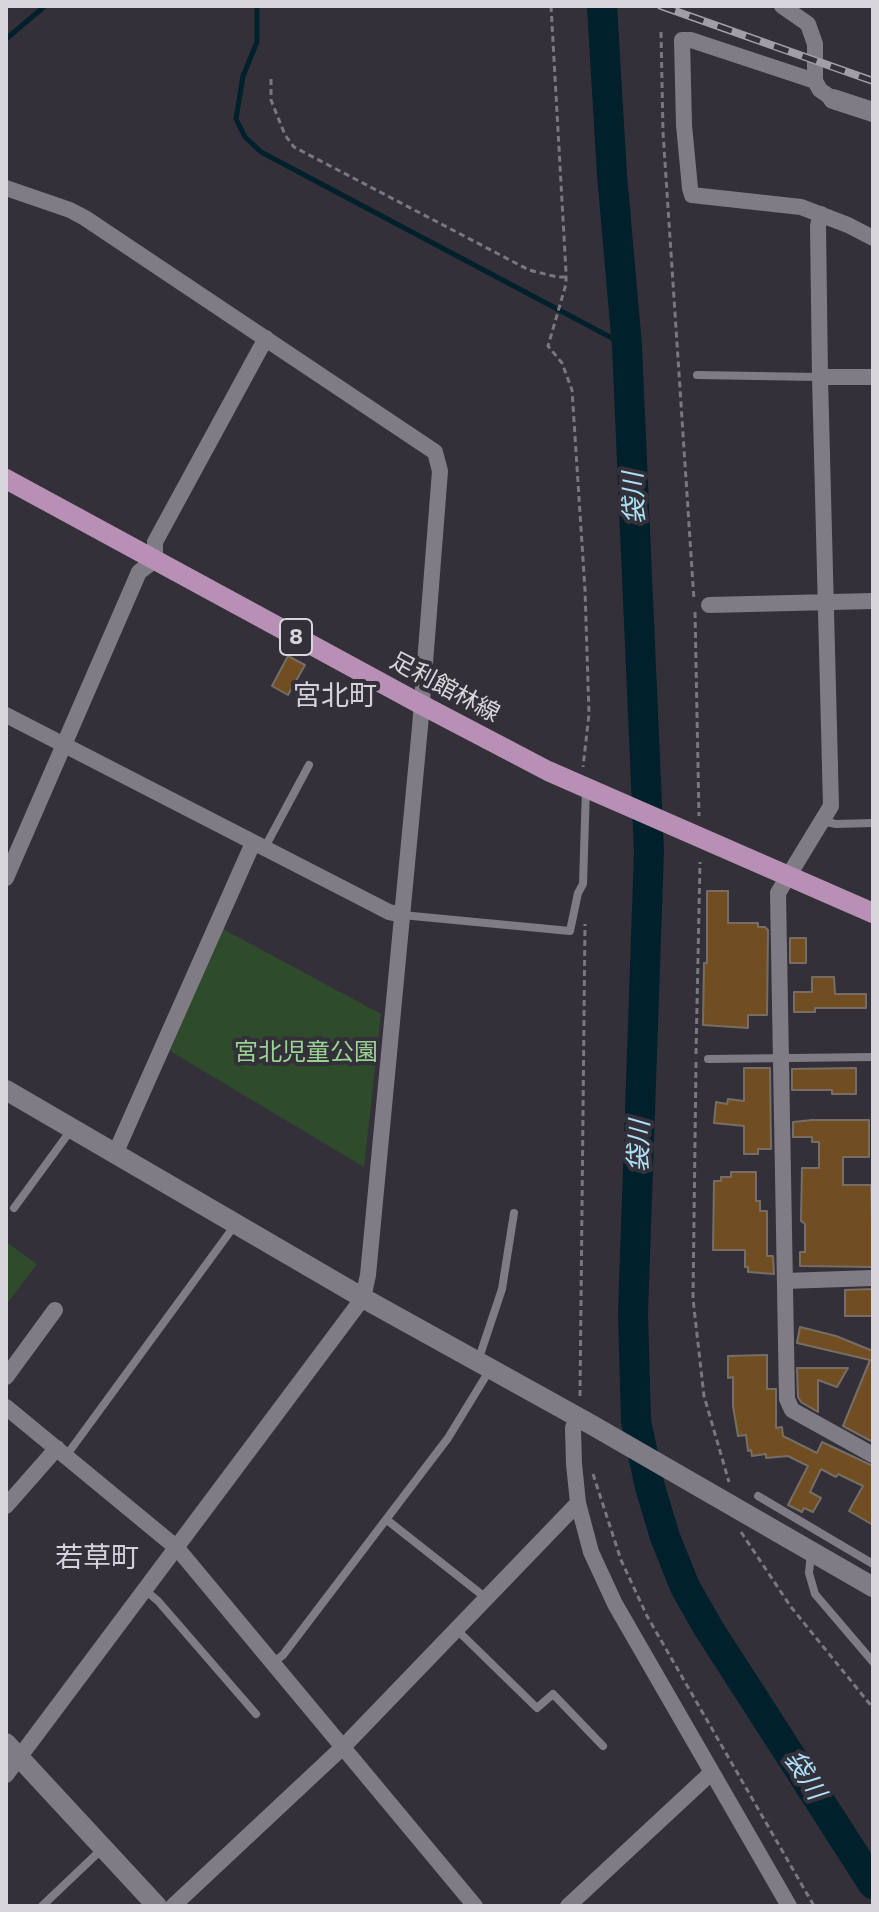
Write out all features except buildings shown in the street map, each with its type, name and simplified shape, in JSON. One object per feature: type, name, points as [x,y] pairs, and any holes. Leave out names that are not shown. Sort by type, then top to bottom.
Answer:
[{"type":"main road","name":"足利館林線","points":[[6,479],[422,705],[584,787],[695,827],[787,876],[873,913]]},
{"type":"street","points":[[782,6],[808,24],[812,32],[817,60],[815,81],[820,90],[833,99],[873,112]]},
{"type":"street","points":[[815,81],[691,40],[682,40],[684,125],[692,195],[801,207],[873,238]]},
{"type":"street","points":[[6,188],[85,218],[435,452],[440,471],[422,705],[368,1275],[363,1298],[177,1548],[13,1750],[6,1775]]},
{"type":"street","points":[[821,214],[818,226],[820,377],[831,806],[778,893],[787,1399],[792,1410],[873,1455]]},
{"type":"street","points":[[6,878],[139,572],[155,560],[155,542],[266,338]]},
{"type":"street","points":[[820,377],[873,377]]},
{"type":"street","points":[[709,605],[873,601]]},
{"type":"street","points":[[6,715],[258,846],[389,912],[402,915]]},
{"type":"street","points":[[115,1154],[258,846]]},
{"type":"street","points":[[6,1090],[363,1298],[484,1366],[584,1415],[729,1498],[811,1552],[873,1587]]},
{"type":"street","points":[[785,1281],[873,1278]]},
{"type":"street","points":[[6,1377],[55,1310]]},
{"type":"street","points":[[6,1407],[177,1548],[475,1906]]},
{"type":"street","points":[[584,1415],[572,1437],[578,1503],[591,1552],[615,1604],[789,1906]]},
{"type":"street","points":[[6,1506],[61,1452]]},
{"type":"street","points":[[173,1906],[344,1746],[578,1503]]},
{"type":"street","points":[[13,1750],[157,1906]]},
{"type":"street","points":[[568,1906],[711,1773]]},
{"type":"lane","points":[[697,375],[820,377]]},
{"type":"lane","points":[[258,846],[309,765]]},
{"type":"lane","points":[[402,915],[570,931],[578,893],[583,884],[584,787]]},
{"type":"lane","points":[[821,821],[836,824],[873,823]]},
{"type":"lane","points":[[708,1059],[873,1057]]},
{"type":"lane","points":[[14,1208],[72,1129]]},
{"type":"lane","points":[[274,1662],[283,1655],[448,1438],[484,1366],[502,1289],[514,1213]]},
{"type":"lane","points":[[61,1452],[236,1224]]},
{"type":"lane","points":[[758,1496],[873,1564]]},
{"type":"lane","points":[[387,1520],[486,1598]]},
{"type":"lane","points":[[811,1552],[809,1573],[815,1594],[873,1662]]},
{"type":"lane","points":[[144,1589],[158,1601],[256,1714]]},
{"type":"lane","points":[[455,1629],[537,1708],[553,1694],[603,1746]]},
{"type":"lane","points":[[42,1906],[103,1848]]},
{"type":"path","points":[[551,6],[566,284],[548,346],[562,363],[572,390],[585,590],[589,714],[582,773],[584,787]]},
{"type":"path","points":[[661,32],[664,147],[694,605],[695,827]]},
{"type":"path","points":[[271,79],[271,100],[285,135],[294,147],[529,270],[566,277]]},
{"type":"path","points":[[700,862],[693,1299],[704,1396],[729,1498]]},
{"type":"path","points":[[583,884],[579,1366],[584,1415]]},
{"type":"path","points":[[593,1474],[621,1560],[647,1616],[814,1906]]},
{"type":"path","points":[[737,1523],[748,1546],[791,1607],[873,1708]]},
{"type":"green space","name":"宮北児童公園","points":[[221,928],[381,1014],[364,1167],[170,1051]]},
{"type":"green space","points":[[6,1242],[37,1264],[6,1305]]},
{"type":"waterway","name":"袋川","points":[[6,39],[45,6]]},
{"type":"waterway","name":"袋川","points":[[257,6],[257,42],[243,76],[236,119],[245,137],[261,152],[627,346]]},
{"type":"waterway","name":"袋川","points":[[602,6],[612,175],[627,346],[649,851],[633,1313],[636,1421],[650,1487],[685,1587],[873,1884]]},
{"type":"railway","points":[[661,6],[873,81]]},
{"type":"district","name":"宮北町","points":[[335,696]]},
{"type":"district","name":"若草町","points":[[97,1558]]}]
